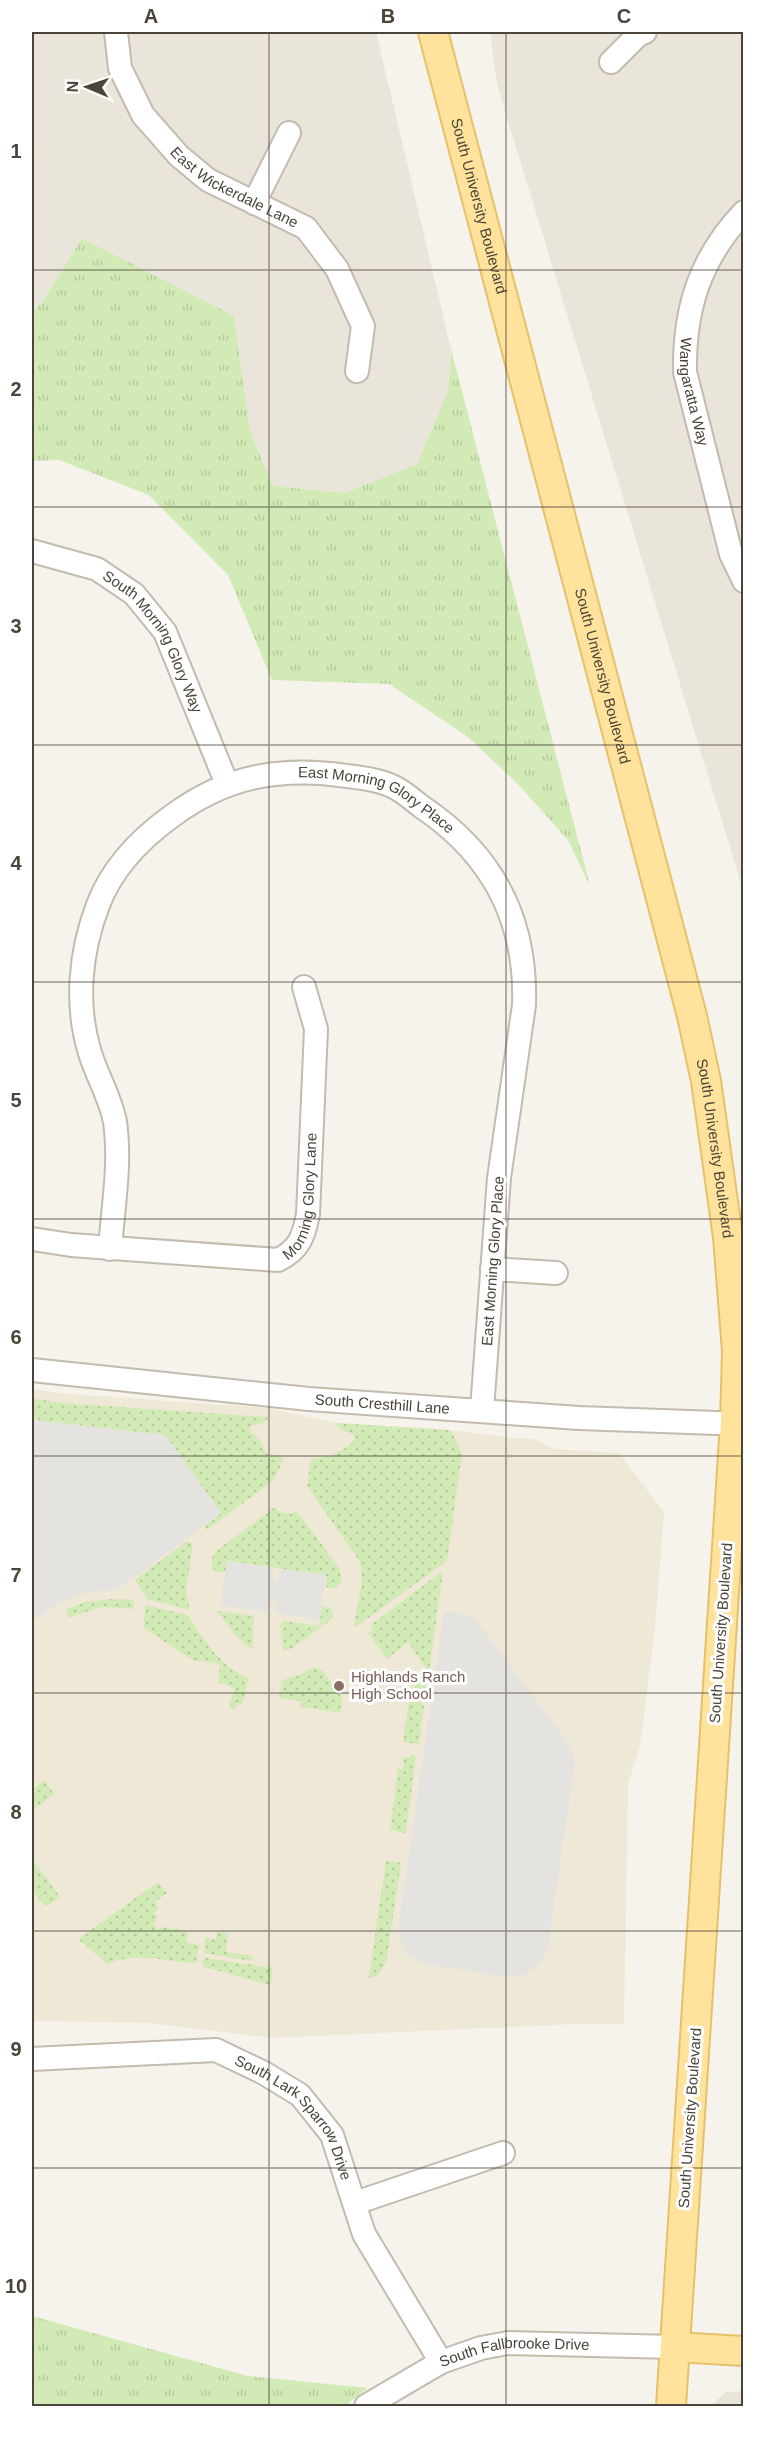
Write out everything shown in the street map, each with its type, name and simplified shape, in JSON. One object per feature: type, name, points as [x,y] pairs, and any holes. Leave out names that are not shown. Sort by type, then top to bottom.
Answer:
[{"type":"main road","name":"South University Boulevard","points":[[433,32],[683,981],[706,1081],[728,1237],[736,1339],[739,1424],[671,2406]]},
{"type":"main road","points":[[675,2347],[744,2351]]},
{"type":"street","name":"East Wickerdale Lane","points":[[116,32],[120,68],[143,115],[179,156],[208,180],[306,228],[337,269],[363,326],[357,370]]},
{"type":"street","points":[[611,62],[638,35],[645,32]]},
{"type":"street","points":[[254,203],[289,133]]},
{"type":"street","name":"Wangaratta Way","points":[[744,212],[727,230],[708,261],[688,315],[685,372],[731,554],[744,581]]},
{"type":"street","name":"South Morning Glory Way","points":[[32,551],[97,569],[134,594],[165,632],[227,784]]},
{"type":"street","name":"East Morning Glory Place","points":[[110,1249],[117,1144],[114,1119],[90,1054],[81,1004],[82,971],[87,938],[112,876],[151,831],[196,799],[227,784],[258,776],[316,771],[367,778],[394,787],[437,817],[463,839],[485,864],[499,886],[515,926],[525,976],[525,1005],[503,1144],[482,1410]]},
{"type":"street","name":"Morning Glory Lane","points":[[32,1239],[110,1249],[278,1260],[289,1255],[304,1236],[308,1214],[316,1029],[304,987]]},
{"type":"street","points":[[492,1269],[556,1273]]},
{"type":"street","name":"South Cresthill Lane","points":[[32,1370],[309,1399],[579,1418],[739,1424]]},
{"type":"street","name":"South Lark Sparrow Drive","points":[[32,2059],[216,2050],[264,2073],[300,2095],[332,2135],[364,2235],[441,2362]]},
{"type":"street","points":[[355,2204],[503,2153]]},
{"type":"street","name":"South Fallbrooke Drive","points":[[366,2406],[441,2362],[481,2348],[508,2343],[675,2347]]},
{"type":"shaded area","points":[[32,32],[376,32],[451,349],[448,391],[417,464],[345,493],[273,486],[250,431],[234,316],[82,238],[44,301],[32,313]]},
{"type":"shaded area","points":[[490,32],[743,32],[743,890],[497,85]]},
{"type":"shaded area","name":"Highlands Ranch High School","points":[[32,1389],[58,1393],[268,1408],[337,1423],[442,1429],[536,1439],[554,1449],[619,1453],[664,1512],[655,1627],[640,1746],[628,1784],[624,2024],[576,2024],[273,2038],[149,2023],[32,2021]]},
{"type":"shaded area","points":[[32,1420],[165,1435],[221,1513],[117,1590],[95,1591],[77,1596],[58,1604],[32,1622]]},
{"type":"shaded area","points":[[227,1561],[273,1568],[272,1577],[275,1582],[279,1579],[280,1569],[326,1575],[320,1620],[275,1613],[277,1603],[272,1599],[268,1601],[267,1612],[220,1605]]},
{"type":"shaded area","points":[[444,1611],[473,1616],[562,1735],[574,1756],[575,1764],[547,1952],[536,1968],[519,1977],[423,1964],[406,1953],[398,1929]]},
{"type":"shaded area","points":[[743,2391],[743,2406],[713,2406],[726,2392]]},
{"type":"green space","points":[[82,238],[234,316],[250,431],[273,486],[345,493],[417,464],[448,391],[451,349],[590,886],[568,840],[518,784],[468,737],[389,684],[272,680],[228,575],[149,495],[59,460],[32,461],[32,313],[44,300]]},
{"type":"green space","points":[[32,1398],[61,1403],[269,1417],[264,1423],[251,1426],[249,1431],[259,1439],[266,1453],[283,1458],[279,1471],[270,1483],[207,1530],[205,1526],[221,1513],[165,1435],[32,1420]]},
{"type":"green space","points":[[335,1423],[448,1430],[453,1434],[462,1454],[447,1561],[356,1627],[354,1625],[362,1582],[360,1562],[307,1486],[311,1458],[335,1453],[347,1447],[355,1439],[353,1434],[341,1430]]},
{"type":"green space","points":[[275,1507],[278,1512],[292,1514],[296,1510],[340,1569],[341,1582],[336,1589],[326,1587],[326,1575],[228,1561],[225,1572],[214,1572],[211,1560],[216,1551]]},
{"type":"green space","points":[[187,1541],[193,1544],[186,1590],[190,1610],[148,1599],[135,1580]]},
{"type":"green space","points":[[443,1572],[425,1701],[410,1681],[426,1669],[408,1642],[387,1659],[368,1633],[372,1630],[372,1624]]},
{"type":"green space","points":[[112,1599],[134,1600],[134,1609],[103,1607],[69,1617],[66,1609],[86,1602]]},
{"type":"green space","points":[[146,1605],[187,1615],[221,1660],[249,1678],[242,1705],[238,1703],[235,1710],[229,1705],[235,1688],[218,1682],[220,1664],[192,1660],[143,1627]]},
{"type":"green space","points":[[322,1606],[330,1608],[333,1612],[332,1619],[293,1648],[283,1651],[280,1625],[284,1621],[319,1626]]},
{"type":"green space","points":[[217,1611],[254,1616],[253,1650],[237,1637]]},
{"type":"green space","points":[[314,1667],[322,1670],[343,1699],[341,1713],[299,1706],[300,1701],[279,1698],[282,1680],[300,1675]]},
{"type":"green space","points":[[411,1688],[424,1706],[419,1744],[403,1742]]},
{"type":"green space","points":[[411,1755],[416,1756],[406,1833],[390,1830],[398,1769],[403,1769],[404,1757],[411,1758]]},
{"type":"green space","points":[[44,1780],[54,1794],[32,1811],[32,1790]]},
{"type":"green space","points":[[32,1858],[60,1897],[48,1905],[43,1904],[32,1889]]},
{"type":"green space","points":[[386,1860],[401,1863],[386,1963],[377,1976],[369,1978]]},
{"type":"green space","points":[[158,1882],[167,1893],[155,1902],[159,1908],[154,1913],[158,1918],[153,1923],[158,1930],[161,1927],[188,1931],[186,1942],[200,1945],[196,1963],[130,1958],[108,1964],[78,1939]]},
{"type":"green space","points":[[217,1932],[228,1933],[226,1952],[253,1956],[252,1961],[204,1953],[205,1938],[216,1939]]},
{"type":"green space","points":[[206,1958],[272,1968],[271,1985],[204,1967],[202,1960]]},
{"type":"green space","points":[[32,2316],[248,2376],[367,2388],[345,2406],[32,2406]]},
{"type":"place","name":"Highlands Ranch High School","points":[[339,1686]]}]
